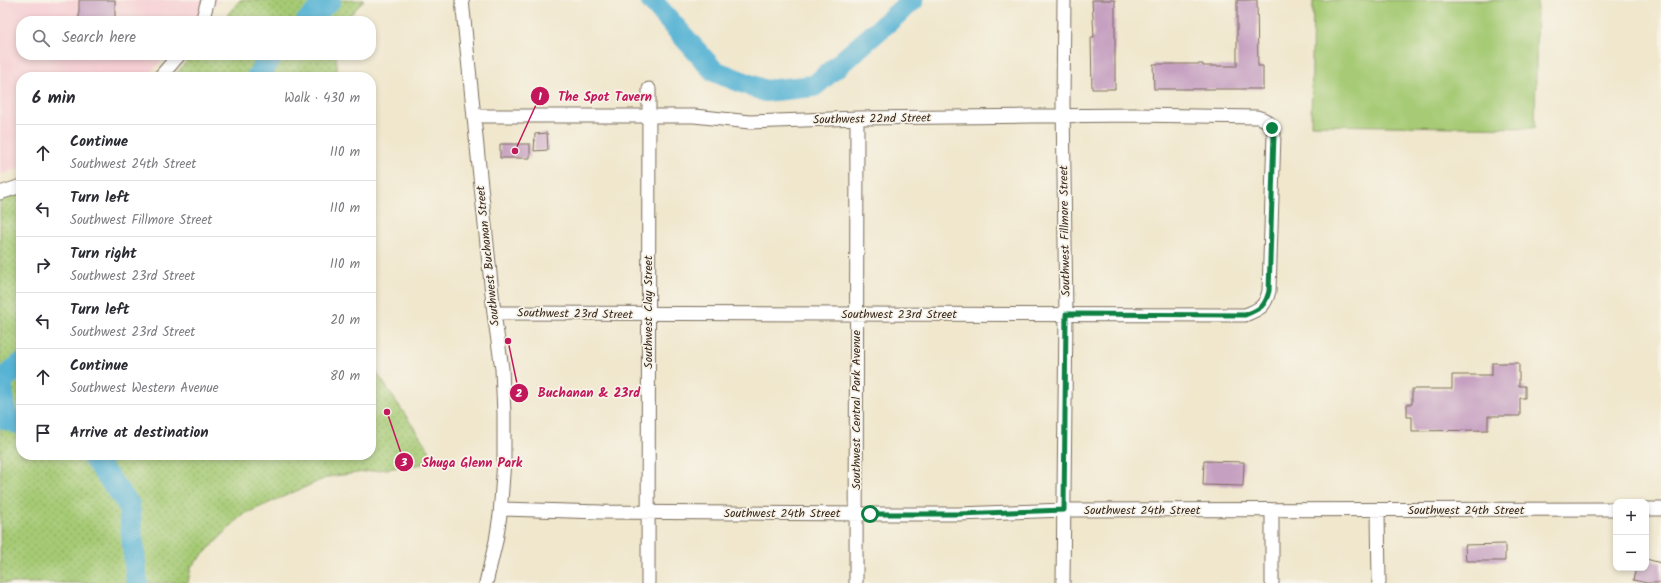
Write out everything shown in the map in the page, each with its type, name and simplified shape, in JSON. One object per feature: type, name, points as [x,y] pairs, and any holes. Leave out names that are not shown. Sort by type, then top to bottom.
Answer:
[{"type":"street","points":[[203,16],[208,0]]},
{"type":"street","name":"Southwest Buchanan Street","points":[[462,0],[494,313],[502,369],[504,414],[504,461],[501,509],[496,541],[486,583]]},
{"type":"street","name":"Southwest Fillmore Street","points":[[1063,583],[1066,314],[1064,0]]},
{"type":"street","points":[[164,72],[175,60]]},
{"type":"street","name":"Southwest Clay Street","points":[[648,583],[649,89]]},
{"type":"street","name":"Southwest 22nd Street","points":[[474,116],[694,116],[750,122],[857,118],[1064,117],[1136,115],[1264,118],[1269,122],[1274,134],[1270,268]]},
{"type":"street","name":"Southwest Central Park Avenue","points":[[856,583],[857,118]]},
{"type":"street","points":[[0,194],[16,188]]},
{"type":"street","name":"Southwest 23rd Street","points":[[494,313],[648,315],[1245,315],[1259,309],[1267,300],[1270,268]]},
{"type":"street","name":"Southwest 24th Street","points":[[501,509],[856,514],[959,514],[1064,510],[1378,511],[1613,509]]},
{"type":"street","points":[[1649,509],[1661,509]]},
{"type":"street","points":[[1272,510],[1272,583]]},
{"type":"street","points":[[1378,511],[1379,583]]},
{"type":"shaded area","points":[[0,0],[220,0],[205,16],[16,16],[16,60],[162,60],[151,72],[16,72],[16,169],[0,175]]},
{"type":"green space","points":[[240,0],[364,0],[350,16],[226,16]]},
{"type":"green space","points":[[1313,0],[1537,0],[1535,128],[1311,125]]},
{"type":"green space","points":[[188,60],[336,60],[338,72],[177,72]]},
{"type":"green space","points":[[16,195],[16,460],[376,460],[376,371],[437,462],[328,477],[242,515],[191,567],[188,583],[0,583],[0,200]]},
{"type":"building","points":[[79,0],[115,0],[115,16],[79,16]]},
{"type":"building","points":[[1092,0],[1115,0],[1115,89],[1092,89],[1091,37],[1094,37]]},
{"type":"building","points":[[1237,0],[1257,0],[1258,66],[1263,66],[1263,89],[1154,89],[1153,64],[1237,66]]},
{"type":"building","points":[[547,133],[548,150],[534,151],[535,134]]},
{"type":"building","points":[[500,144],[530,144],[530,158],[500,158]]},
{"type":"building","points":[[1492,363],[1519,363],[1519,386],[1525,386],[1525,398],[1520,398],[1520,416],[1488,416],[1488,430],[1412,431],[1412,417],[1407,417],[1407,404],[1412,404],[1412,389],[1452,389],[1452,375],[1492,375]]},
{"type":"building","points":[[1204,461],[1244,462],[1243,486],[1203,485]]},
{"type":"building","points":[[1505,544],[1505,561],[1466,561],[1465,545]]},
{"type":"building","points":[[1649,560],[1661,563],[1661,583],[1647,583],[1633,580],[1635,571],[1649,571]]},
{"type":"waterway","points":[[312,16],[330,0]]},
{"type":"waterway","points":[[651,0],[714,71],[765,91],[814,86],[913,0]]},
{"type":"waterway","points":[[261,72],[269,60]]},
{"type":"waterway","points":[[16,368],[1,381],[6,419],[16,422]]},
{"type":"waterway","points":[[95,460],[129,505],[137,583]]},
{"type":"place","name":"The Spot Tavern","points":[[515,151]]},
{"type":"place","name":"Buchanan & 23rd","points":[[508,341]]},
{"type":"place","name":"Shuga Glenn Park","points":[[387,412]]},
{"type":"route","points":[[870,514],[959,514],[1064,510],[1066,314],[1245,315],[1259,309],[1267,300],[1269,291],[1274,134],[1272,128]]}]
